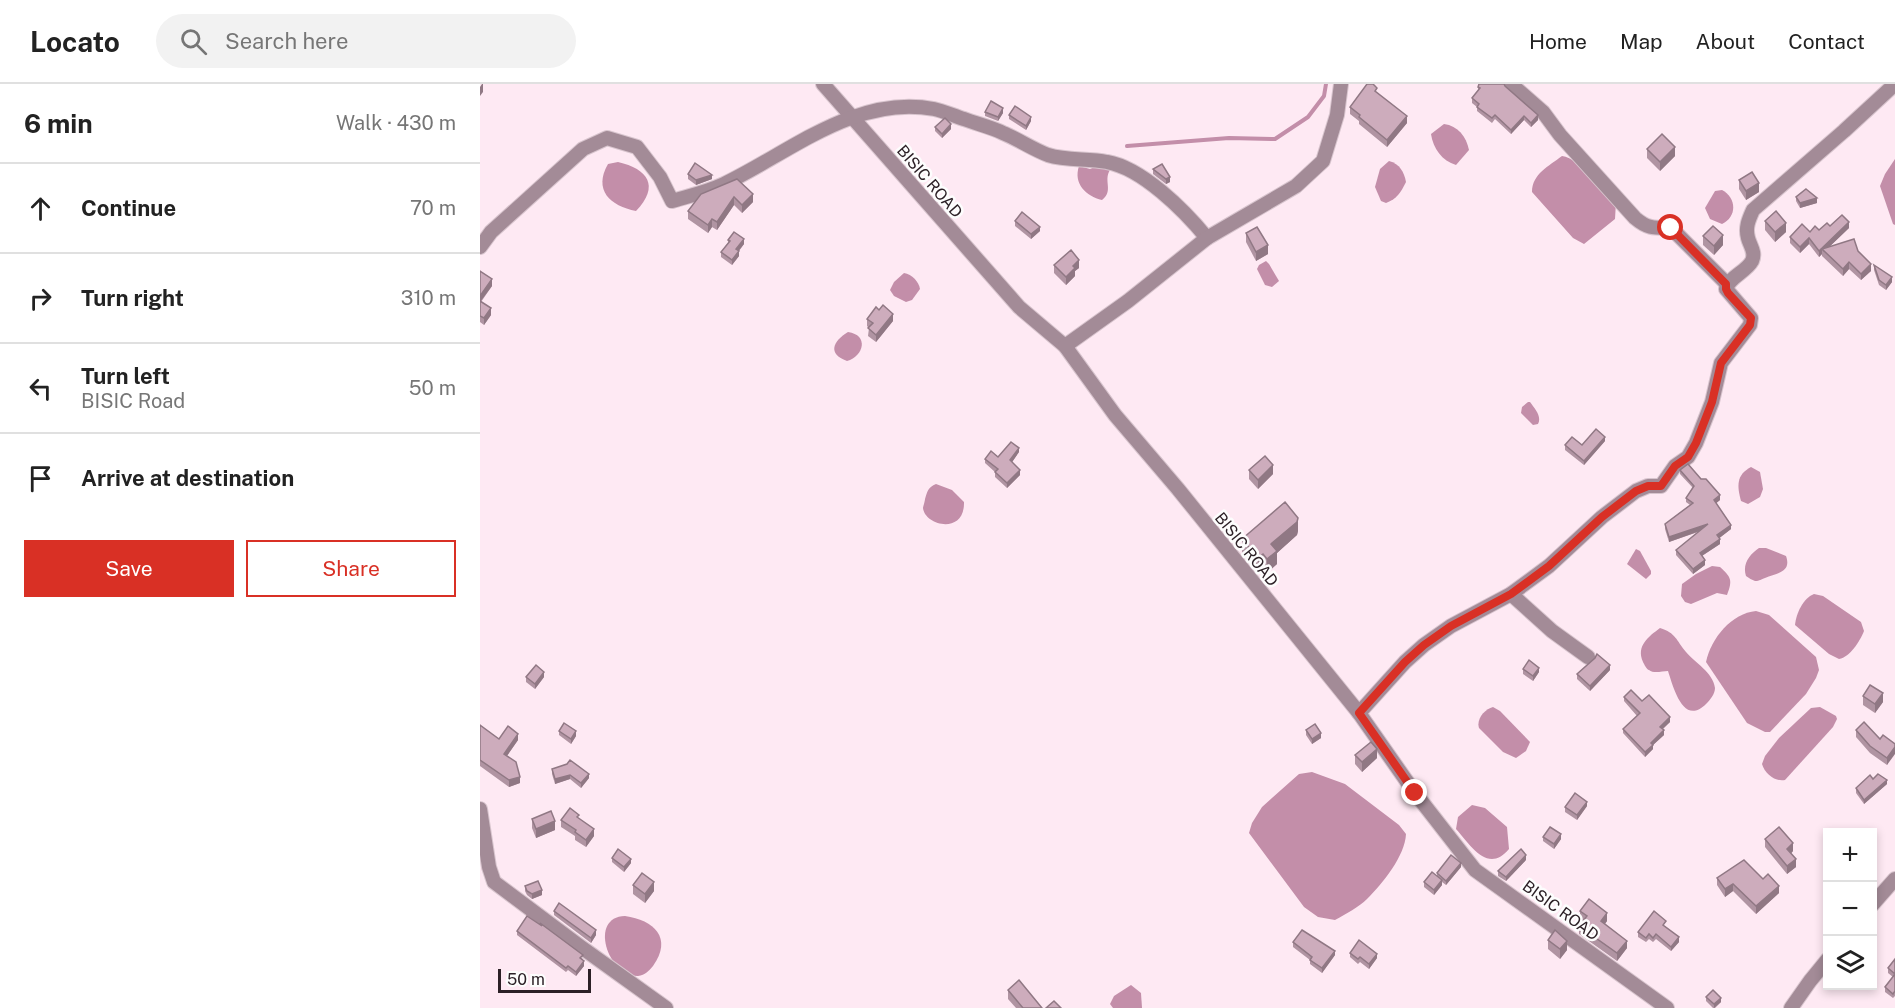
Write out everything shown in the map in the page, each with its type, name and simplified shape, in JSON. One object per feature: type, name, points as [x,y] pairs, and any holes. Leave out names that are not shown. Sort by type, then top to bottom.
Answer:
[{"type":"street","name":"BISIC ROAD","points":[[822,84],[1020,307],[1065,346],[1115,415],[1178,489],[1359,713],[1415,793],[1475,870],[1667,1008]]},
{"type":"street","points":[[1065,346],[1128,301],[1207,238],[1296,186],[1323,161],[1337,115],[1341,84]]},
{"type":"street","points":[[1359,713],[1405,662],[1424,645],[1451,626],[1511,594],[1549,566],[1602,517],[1636,491],[1648,486],[1661,486],[1675,466],[1688,457],[1696,443],[1712,402],[1721,363],[1750,325],[1751,318],[1728,293],[1726,284],[1671,228],[1644,226],[1635,218],[1560,135],[1543,112],[1511,84]]},
{"type":"street","points":[[1726,284],[1744,270],[1752,260],[1753,249],[1747,230],[1748,220],[1753,210],[1895,84]]},
{"type":"street","points":[[480,247],[491,232],[583,149],[607,138],[636,147],[660,177],[672,201],[720,186],[821,131],[852,118],[871,112],[908,107],[935,110],[1001,132],[1049,155],[1121,165],[1152,185],[1180,208],[1207,238]]},
{"type":"street","points":[[1511,594],[1552,632],[1588,657]]},
{"type":"street","points":[[480,809],[489,867],[495,882],[666,1008]]},
{"type":"street","points":[[1877,899],[1895,879]]},
{"type":"street","points":[[1791,1008],[1823,964]]},
{"type":"shaded area","points":[[1444,124],[1457,129],[1468,145],[1469,150],[1456,165],[1442,157],[1432,139],[1431,134]]},
{"type":"shaded area","points":[[1562,156],[1584,168],[1616,202],[1615,219],[1584,244],[1573,238],[1532,192],[1538,175]]},
{"type":"shaded area","points":[[1895,159],[1895,225],[1880,186]]},
{"type":"shaded area","points":[[1389,161],[1401,169],[1406,182],[1398,195],[1386,203],[1381,201],[1375,187],[1380,169]]},
{"type":"shaded area","points":[[618,162],[637,169],[647,180],[648,194],[636,211],[612,201],[603,189],[602,182],[608,164]]},
{"type":"shaded area","points":[[1102,164],[1110,170],[1106,197],[1102,200],[1091,196],[1082,188],[1079,184],[1078,172],[1079,166],[1090,169]]},
{"type":"shaded area","points":[[1722,190],[1733,202],[1733,212],[1722,224],[1710,219],[1705,208],[1715,191]]},
{"type":"shaded area","points":[[1266,261],[1279,281],[1272,287],[1265,285],[1257,269]]},
{"type":"shaded area","points":[[904,273],[915,279],[920,289],[912,300],[906,302],[894,296],[890,290],[894,282]]},
{"type":"shaded area","points":[[848,332],[859,337],[862,346],[857,355],[847,361],[837,355],[834,347],[839,339]]},
{"type":"shaded area","points":[[1528,402],[1537,413],[1538,424],[1533,425],[1521,413],[1522,407]]},
{"type":"shaded area","points":[[1751,467],[1760,472],[1763,489],[1760,497],[1748,504],[1741,501],[1738,486],[1740,477]]},
{"type":"shaded area","points":[[936,484],[952,490],[964,502],[963,512],[952,523],[937,523],[925,514],[923,508],[926,494]]},
{"type":"shaded area","points":[[1759,548],[1766,548],[1786,556],[1785,569],[1758,581],[1746,576],[1745,567],[1748,560]]},
{"type":"shaded area","points":[[1636,549],[1640,551],[1651,571],[1646,579],[1627,564]]},
{"type":"shaded area","points":[[1712,566],[1720,567],[1729,576],[1730,586],[1727,595],[1717,593],[1691,604],[1685,602],[1681,596],[1682,584]]},
{"type":"shaded area","points":[[1814,594],[1823,596],[1861,622],[1864,631],[1862,635],[1854,648],[1843,658],[1839,659],[1829,654],[1795,625],[1801,607]]},
{"type":"shaded area","points":[[1756,611],[1769,615],[1816,657],[1819,670],[1806,694],[1770,732],[1765,732],[1747,723],[1706,662],[1713,644],[1724,628],[1739,616]]},
{"type":"shaded area","points":[[1660,628],[1673,635],[1714,682],[1715,688],[1711,699],[1698,710],[1691,711],[1680,702],[1668,671],[1651,671],[1643,662],[1641,651],[1644,642]]},
{"type":"shaded area","points":[[1493,707],[1500,711],[1530,742],[1526,751],[1516,758],[1503,752],[1479,728],[1482,715]]},
{"type":"shaded area","points":[[1820,707],[1836,716],[1833,727],[1785,780],[1778,780],[1771,776],[1762,764],[1765,756],[1779,738],[1811,708]]},
{"type":"shaded area","points":[[1312,772],[1345,784],[1399,825],[1406,834],[1402,851],[1380,885],[1360,905],[1335,920],[1318,917],[1304,907],[1249,833],[1262,807],[1299,774]]},
{"type":"shaded area","points":[[1472,805],[1485,808],[1507,827],[1509,849],[1501,856],[1494,859],[1480,855],[1456,829],[1458,817]]},
{"type":"shaded area","points":[[625,916],[652,926],[661,939],[659,956],[653,966],[645,974],[638,976],[627,974],[618,967],[606,947],[607,926],[614,919]]},
{"type":"shaded area","points":[[1131,985],[1141,993],[1142,1008],[1113,1008],[1110,1004],[1114,996]]},
{"type":"building","points":[[1367,84],[1373,84],[1377,88],[1375,91],[1407,116],[1387,140],[1350,107]]},
{"type":"building","points":[[1479,84],[1504,84],[1538,115],[1531,123],[1524,116],[1511,130],[1495,115],[1492,118],[1477,107],[1479,104],[1472,98],[1480,88]]},
{"type":"building","points":[[991,101],[1003,108],[998,117],[985,112]]},
{"type":"building","points":[[1015,106],[1031,117],[1026,126],[1009,115]]},
{"type":"building","points":[[945,118],[951,124],[942,134],[935,127]]},
{"type":"building","points":[[1662,134],[1675,147],[1660,162],[1647,149]]},
{"type":"building","points":[[695,163],[712,175],[696,180],[688,174]]},
{"type":"building","points":[[1162,164],[1170,177],[1166,179],[1153,169]]},
{"type":"building","points":[[1752,172],[1759,183],[1746,191],[1739,180]]},
{"type":"building","points":[[737,179],[753,194],[742,205],[734,197],[717,222],[712,219],[708,225],[688,211],[701,194]]},
{"type":"building","points":[[1806,189],[1817,198],[1800,203],[1796,197]]},
{"type":"building","points":[[1776,211],[1786,223],[1775,232],[1765,221]]},
{"type":"building","points":[[1022,212],[1040,227],[1031,234],[1015,221]]},
{"type":"building","points":[[1842,215],[1849,222],[1819,251],[1809,238],[1800,247],[1790,237],[1802,224],[1810,232],[1815,226],[1819,230],[1827,223],[1830,226]]},
{"type":"building","points":[[1713,226],[1723,235],[1714,246],[1703,236]]},
{"type":"building","points":[[1257,227],[1268,245],[1256,252],[1246,233]]},
{"type":"building","points":[[734,232],[744,239],[736,249],[739,251],[732,260],[721,252]]},
{"type":"building","points":[[1854,239],[1858,251],[1871,264],[1861,274],[1849,262],[1843,269],[1822,249]]},
{"type":"building","points":[[1071,250],[1079,260],[1066,277],[1054,265]]},
{"type":"building","points":[[1874,265],[1892,277],[1886,285],[1879,280]]},
{"type":"building","points":[[480,271],[492,279],[480,296]]},
{"type":"building","points":[[480,301],[491,308],[484,318],[480,316]]},
{"type":"building","points":[[883,305],[893,314],[876,335],[868,328],[873,323],[867,319],[876,307],[879,310]]},
{"type":"building","points":[[1596,429],[1605,437],[1584,461],[1565,445],[1572,437],[1582,445]]},
{"type":"building","points":[[1011,442],[1019,448],[1010,460],[1020,470],[1007,483],[995,472],[998,469],[985,459],[991,451],[998,457]]},
{"type":"building","points":[[1265,456],[1273,465],[1258,480],[1249,470]]},
{"type":"building","points":[[1688,464],[1720,495],[1714,500],[1731,525],[1717,535],[1720,539],[1700,553],[1705,560],[1693,569],[1676,550],[1708,524],[1669,537],[1665,524],[1693,503],[1686,498],[1694,486],[1680,470]]},
{"type":"building","points":[[1285,502],[1298,518],[1297,522],[1271,544],[1277,551],[1267,559],[1263,554],[1258,558],[1242,539]]},
{"type":"building","points":[[1597,654],[1610,665],[1590,686],[1577,674]]},
{"type":"building","points":[[1529,660],[1539,668],[1533,676],[1523,669]]},
{"type":"building","points":[[536,665],[544,672],[535,684],[526,677]]},
{"type":"building","points":[[1870,685],[1883,693],[1875,704],[1863,696]]},
{"type":"building","points":[[1631,690],[1642,701],[1649,695],[1670,717],[1660,727],[1664,730],[1645,752],[1623,729],[1640,713],[1624,697]]},
{"type":"building","points":[[1864,722],[1880,739],[1883,735],[1895,744],[1887,758],[1870,746],[1856,730]]},
{"type":"building","points":[[564,723],[576,731],[571,739],[559,731]]},
{"type":"building","points":[[1315,724],[1321,733],[1312,739],[1306,730]]},
{"type":"building","points":[[480,725],[499,739],[508,726],[518,734],[504,754],[516,762],[520,777],[509,780],[480,760]]},
{"type":"building","points":[[1371,742],[1377,749],[1362,762],[1355,755]]},
{"type":"building","points":[[570,760],[589,774],[581,783],[570,775],[555,779],[552,769],[567,764]]},
{"type":"building","points":[[1878,774],[1887,780],[1864,800],[1856,788],[1870,775],[1873,779]]},
{"type":"building","points":[[1575,793],[1587,802],[1577,815],[1565,807]]},
{"type":"building","points":[[570,808],[579,815],[577,817],[594,829],[586,840],[561,820]]},
{"type":"building","points":[[551,811],[555,821],[536,829],[532,819]]},
{"type":"building","points":[[1550,827],[1561,834],[1554,844],[1543,837]]},
{"type":"building","points":[[1779,827],[1793,843],[1787,849],[1796,859],[1787,866],[1765,839]]},
{"type":"building","points":[[618,849],[631,859],[624,867],[612,858]]},
{"type":"building","points":[[1521,849],[1526,855],[1506,877],[1498,871]]},
{"type":"building","points":[[1451,855],[1461,863],[1446,881],[1437,873]]},
{"type":"building","points":[[1744,860],[1763,879],[1768,874],[1779,886],[1756,906],[1733,884],[1725,889],[1717,878]]},
{"type":"building","points":[[1432,872],[1442,880],[1434,890],[1424,882]]},
{"type":"building","points":[[642,873],[654,882],[645,894],[633,885]]},
{"type":"building","points":[[538,881],[542,890],[532,894],[527,891],[525,886]]},
{"type":"building","points":[[1589,899],[1607,913],[1601,921],[1627,941],[1617,953],[1579,926],[1587,916],[1580,911]]},
{"type":"building","points":[[559,903],[596,930],[591,938],[554,911]]},
{"type":"building","points":[[1654,911],[1666,921],[1663,925],[1679,937],[1671,947],[1656,934],[1653,938],[1649,934],[1646,938],[1638,932]]},
{"type":"building","points":[[527,916],[583,955],[580,958],[584,961],[576,972],[568,966],[566,968],[517,931]]},
{"type":"building","points":[[1302,930],[1335,951],[1322,968],[1310,960],[1312,957],[1293,942]]},
{"type":"building","points":[[1555,930],[1567,941],[1560,949],[1548,940]]},
{"type":"building","points":[[1359,940],[1377,954],[1369,964],[1350,953]]},
{"type":"building","points":[[1895,959],[1895,974],[1888,968]]},
{"type":"building","points":[[1895,974],[1895,991],[1893,994],[1885,987]]},
{"type":"building","points":[[1019,980],[1042,1008],[1023,1008],[1008,990]]},
{"type":"building","points":[[1713,990],[1721,998],[1714,1004],[1706,997]]},
{"type":"building","points":[[1054,1001],[1061,1008],[1046,1008]]},
{"type":"waterway","points":[[1127,146],[1229,138],[1275,139],[1308,117],[1324,96],[1326,84]]},
{"type":"route","points":[[1415,793],[1359,713],[1405,662],[1424,645],[1451,626],[1511,594],[1549,566],[1602,517],[1636,491],[1648,486],[1661,486],[1675,466],[1688,457],[1696,443],[1712,402],[1721,363],[1750,325],[1751,318],[1728,293],[1726,284],[1671,228]]}]
